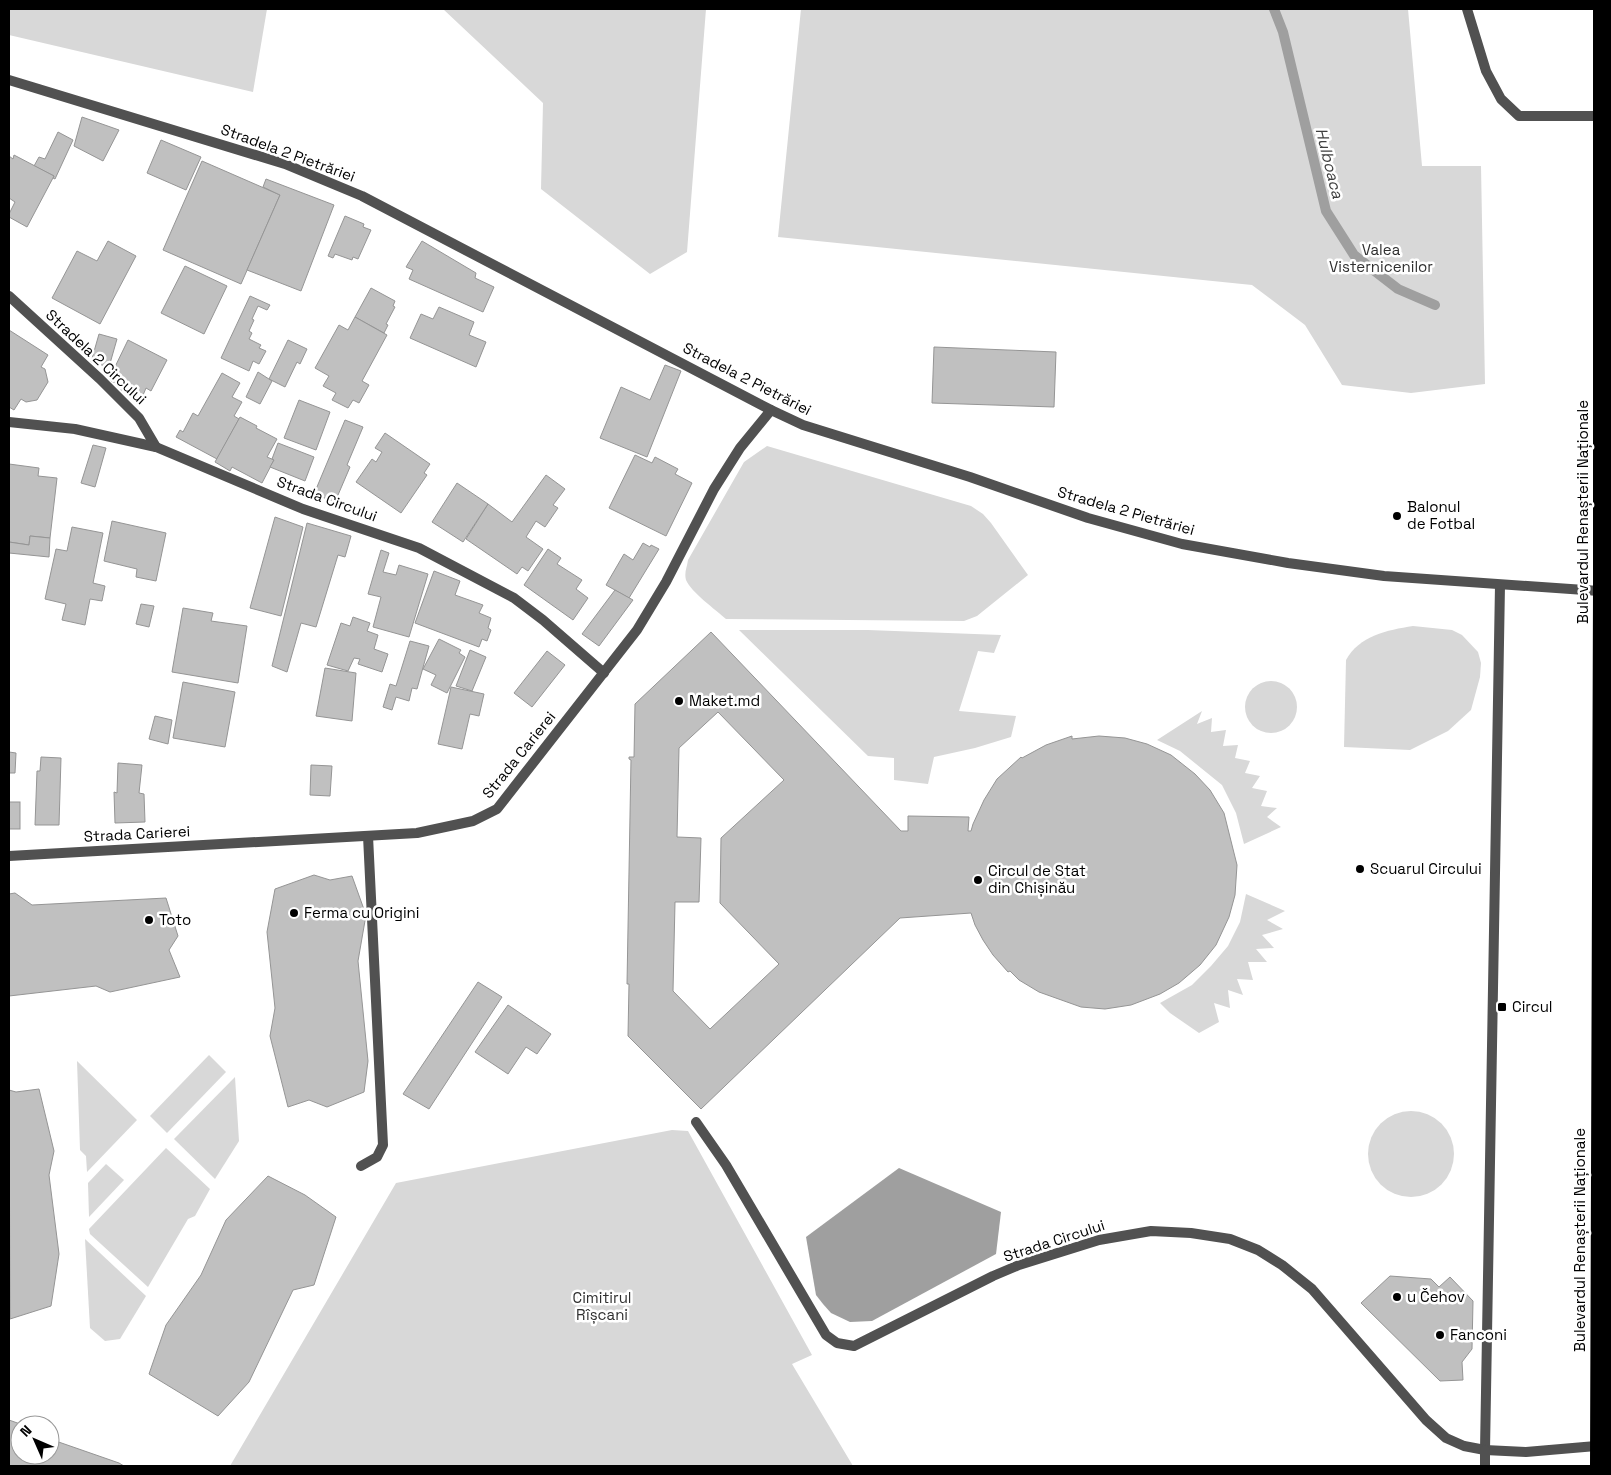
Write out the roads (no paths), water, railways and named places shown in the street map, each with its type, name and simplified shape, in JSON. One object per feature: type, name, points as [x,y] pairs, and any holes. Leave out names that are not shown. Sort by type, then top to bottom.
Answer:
[{"type":"main road","name":"Bulevardul Renașterii Naționale","points":[[1596,1466],[1600,1019],[1599,9]]},
{"type":"street","points":[[1467,9],[1486,71],[1501,99],[1519,116],[1599,116]]},
{"type":"street","name":"Stradela 2 Pietrăriei","points":[[9,80],[285,164],[362,196],[770,410],[803,425],[970,477],[1088,518],[1182,544],[1288,563],[1384,576],[1599,591]]},
{"type":"street","name":"Stradela 2 Circului","points":[[9,296],[100,379],[139,418],[156,447]]},
{"type":"street","name":"Strada Carierei","points":[[9,856],[416,833],[472,821],[497,808],[637,630],[666,582],[714,489],[740,448],[770,410]]},
{"type":"street","name":"Strada Circului","points":[[9,422],[75,429],[156,447],[303,509],[419,548],[514,598],[543,620],[604,673]]},
{"type":"street","points":[[1485,1466],[1500,585]]},
{"type":"street","points":[[361,1166],[377,1158],[383,1145],[368,836]]},
{"type":"street","name":"Strada Circului","points":[[696,1122],[726,1165],[826,1335],[837,1343],[854,1346],[1019,1265],[1099,1240],[1151,1231],[1191,1233],[1230,1239],[1258,1250],[1282,1265],[1312,1289],[1426,1420],[1446,1438],[1464,1446],[1484,1450],[1526,1452],[1596,1446]]},
{"type":"waterway","name":"Hulboaca","points":[[1274,9],[1283,32],[1326,211],[1354,255],[1398,289],[1435,305]]},
{"type":"place","name":"Balonul de Fotbal","points":[[1397,516]]},
{"type":"place","name":"Maket.md","points":[[679,701]]},
{"type":"place","name":"Scuarul Circului","points":[[1360,869]]},
{"type":"place","name":"Circul de Stat din Chișinău","points":[[978,880]]},
{"type":"place","name":"Ferma cu Origini","points":[[294,913]]},
{"type":"place","name":"Toto","points":[[149,920]]},
{"type":"place","name":"Circul","points":[[1502,1007]]},
{"type":"place","name":"u Čehov","points":[[1397,1297]]},
{"type":"place","name":"Fanconi","points":[[1440,1335]]},
{"type":"park label","name":"Valea Visternicenilor","points":[[1381,258]]},
{"type":"park label","name":"Cimitirul Rîșcani","points":[[602,1306]]}]
